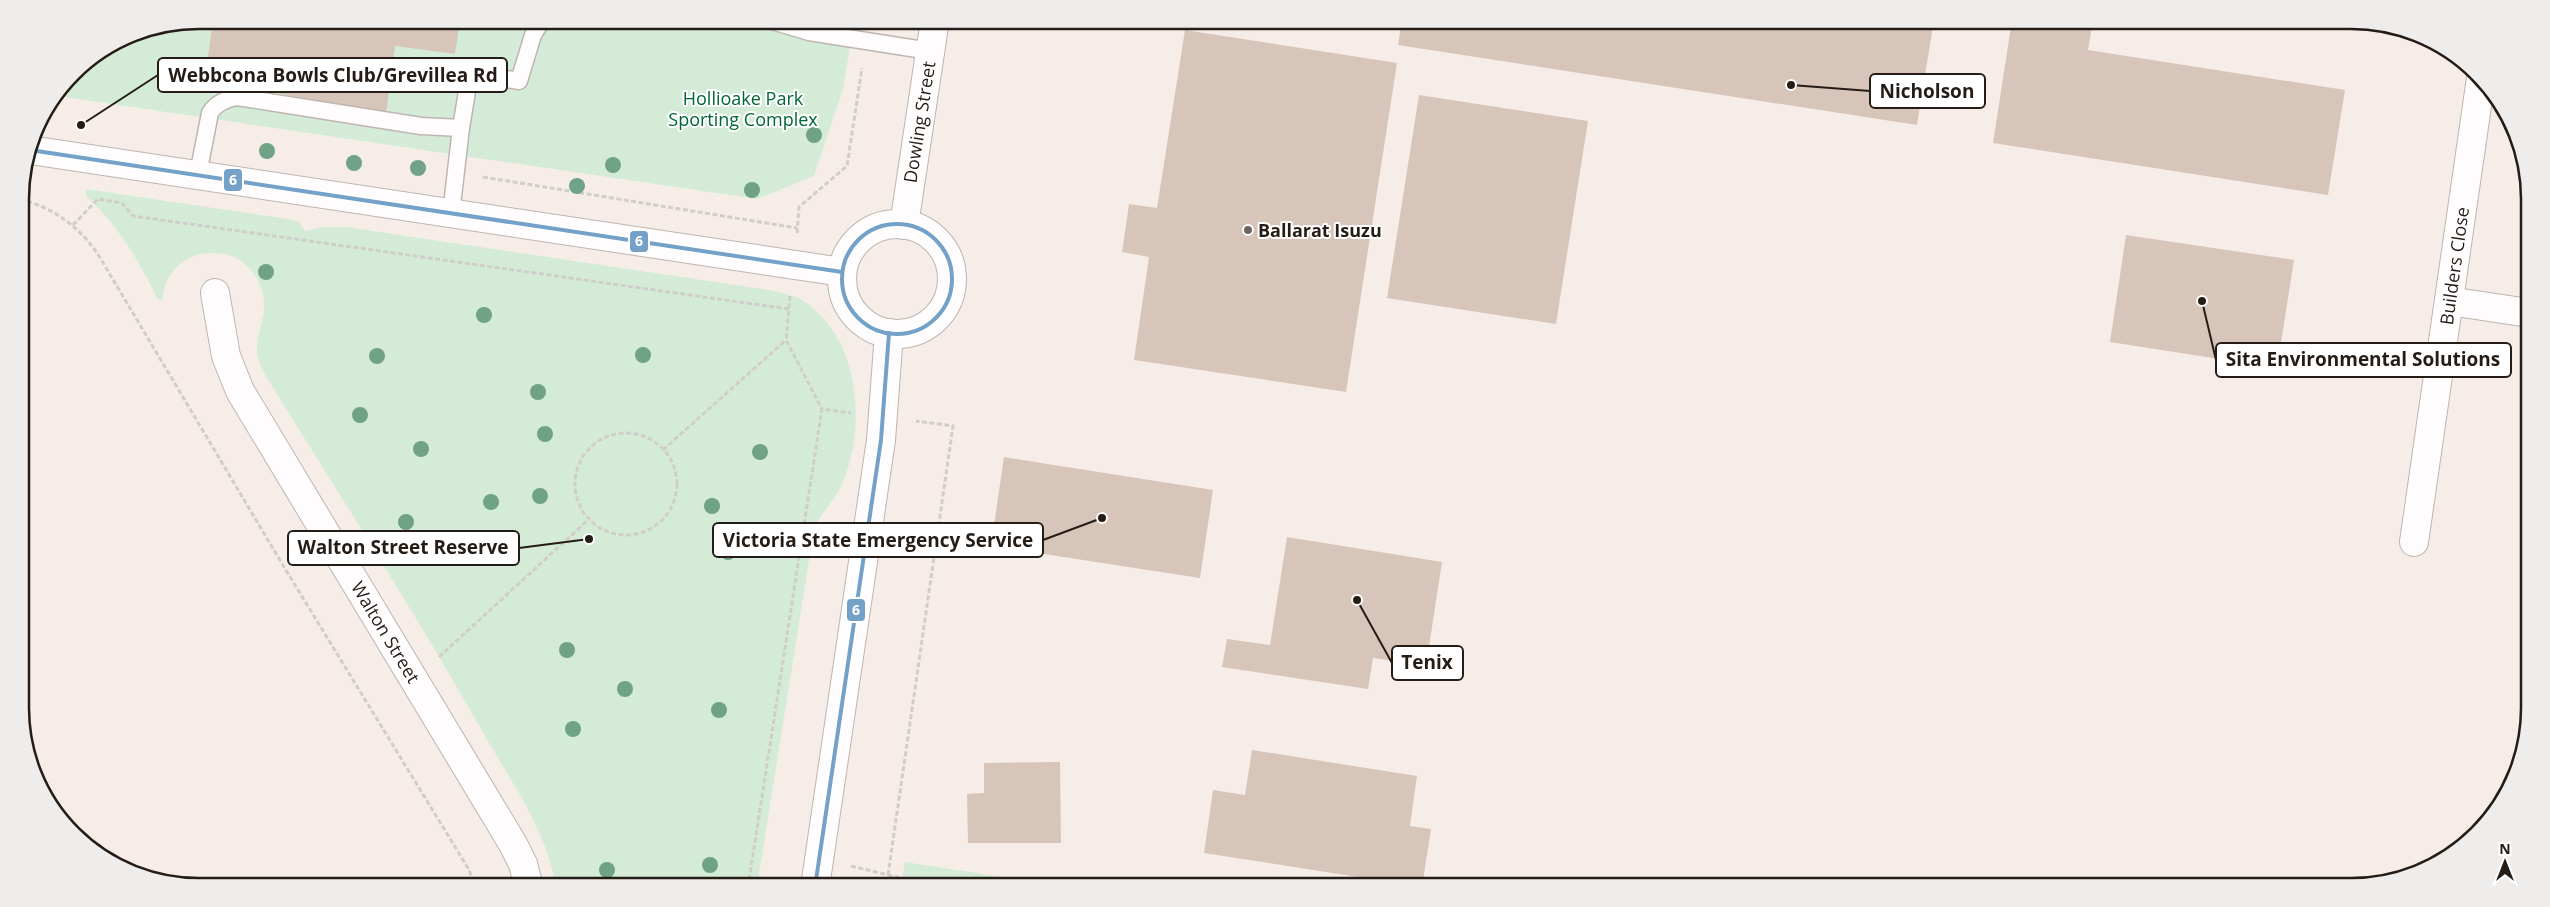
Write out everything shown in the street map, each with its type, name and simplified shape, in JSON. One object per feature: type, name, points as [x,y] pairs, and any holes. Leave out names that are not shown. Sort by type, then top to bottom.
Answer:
[{"type":"street","name":"Dowling Street","points":[[904,225],[933,29]]},
{"type":"street","name":"Builders Close","points":[[2414,542],[2480,88]]},
{"type":"street","points":[[36,151],[842,272]]},
{"type":"street","points":[[892,224],[904,225],[927,233],[944,251],[952,274],[951,287],[942,309],[929,323],[913,331],[889,333],[866,325],[856,317],[844,296],[842,272],[851,249],[869,232],[892,224]]},
{"type":"street","name":"Walton Street","points":[[216,293],[226,356],[240,391],[516,849],[526,878]]},
{"type":"street","points":[[2449,301],[2521,312]]},
{"type":"street","points":[[816,878],[881,440],[889,333]]},
{"type":"lane","points":[[451,214],[461,128],[470,73],[519,81],[537,29]]},
{"type":"lane","points":[[799,29],[930,51]]},
{"type":"lane","points":[[198,174],[210,113],[216,105],[226,99],[238,97],[420,126],[461,128]]},
{"type":"path","points":[[822,409],[786,340],[799,207],[847,166],[866,41]]},
{"type":"path","points":[[455,173],[797,228]]},
{"type":"path","points":[[73,225],[98,199],[122,203],[134,216],[789,309]]},
{"type":"path","points":[[29,202],[46,208],[73,225],[99,256],[284,567],[468,868],[472,878]]},
{"type":"path","points":[[663,450],[786,340]]},
{"type":"path","points":[[628,433],[647,438],[663,450],[669,456],[676,473],[677,491],[672,508],[661,522],[646,532],[619,536],[602,530],[588,520],[577,502],[574,483],[579,463],[590,447],[608,436],[628,433]]},
{"type":"path","points":[[415,679],[588,520]]},
{"type":"path","points":[[819,860],[891,878]]},
{"type":"green space","name":"Hollioake Park Sporting Complex","points":[[188,29],[853,29],[843,89],[814,176],[757,199],[63,97],[95,64],[124,46],[166,32]]},
{"type":"green space","points":[[86,189],[294,220],[299,222],[305,231],[324,227],[346,227],[769,290],[788,294],[805,302],[823,318],[838,338],[854,386],[856,412],[854,437],[850,462],[842,484],[814,529],[758,878],[554,878],[545,845],[526,806],[402,595],[264,373],[257,351],[264,300],[259,282],[254,274],[241,261],[232,256],[211,253],[200,254],[180,264],[173,272],[165,285],[162,301],[157,298],[135,256],[118,231],[86,196]]},
{"type":"green space","points":[[905,862],[1008,878],[902,878]]},
{"type":"building","points":[[212,29],[459,29],[455,54],[395,46],[386,114],[205,79]]},
{"type":"building","points":[[1401,29],[1933,29],[1917,125],[1398,45]]},
{"type":"building","points":[[2011,29],[2092,29],[2088,50],[2345,90],[2328,195],[1993,143]]},
{"type":"building","name":"Ballarat Isuzu","points":[[1185,30],[1397,63],[1346,392],[1134,360],[1149,257],[1122,252],[1129,204],[1157,208]]},
{"type":"building","points":[[1419,95],[1588,121],[1556,324],[1387,298]]},
{"type":"building","points":[[2126,235],[2294,260],[2277,368],[2110,342]]},
{"type":"building","points":[[1004,457],[1213,490],[1200,578],[991,546]]},
{"type":"building","points":[[1287,537],[1442,562],[1426,666],[1373,658],[1368,689],[1222,667],[1227,639],[1270,645]]},
{"type":"building","points":[[1252,750],[1417,776],[1410,826],[1431,829],[1423,878],[1364,878],[1204,853],[1213,790],[1245,795]]},
{"type":"building","points":[[1060,762],[1061,843],[968,843],[967,794],[984,793],[984,763]]},
{"type":"transit line","name":"6","points":[[36,151],[842,272]]},
{"type":"transit line","name":"6","points":[[897,224],[918,228],[936,240],[948,258],[952,279],[948,300],[936,318],[918,330],[897,334],[876,330],[858,318],[846,300],[842,279],[846,258],[858,240],[876,228],[897,224]]},
{"type":"transit line","name":"6","points":[[816,878],[881,440],[889,333]]},
{"type":"place","name":"Nicholson","points":[[1791,85]]},
{"type":"place","name":"Webbcona Bowls Club/Grevillea Rd","points":[[81,125]]},
{"type":"place","name":"Ballarat Isuzu","points":[[1248,230]]},
{"type":"place","name":"Sita Environmental Solutions","points":[[2202,301]]},
{"type":"place","name":"Victoria State Emergency Service","points":[[1102,518]]},
{"type":"place","name":"Walton Street Reserve","points":[[589,539]]},
{"type":"place","name":"Tenix","points":[[1357,600]]}]
